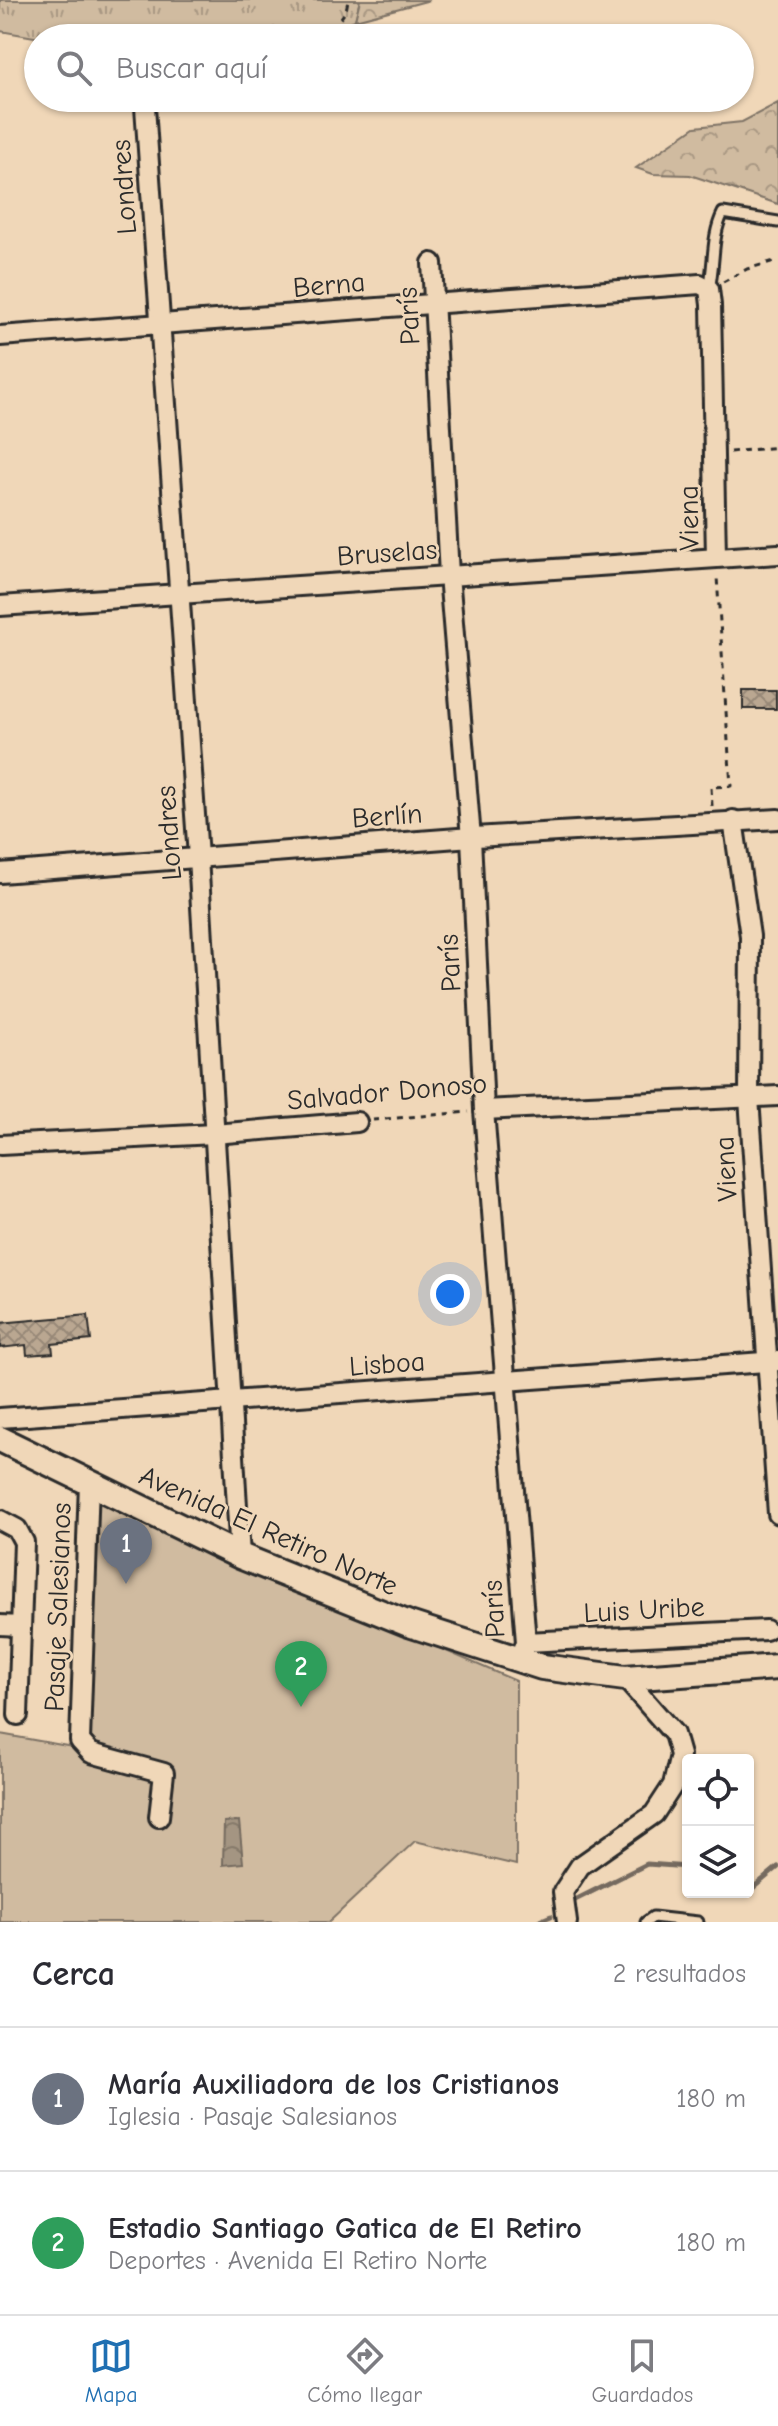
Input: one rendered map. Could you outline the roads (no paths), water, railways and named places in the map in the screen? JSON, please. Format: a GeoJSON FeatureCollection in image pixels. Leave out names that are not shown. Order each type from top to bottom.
{"type":"FeatureCollection","features":[{"type":"Feature","properties":{"kind":"street","name":"Londres"},"geometry":{"type":"LineString","coordinates":[[145,112],[198,857],[240,1556]]}},
{"type":"Feature","properties":{"kind":"street","name":"París"},"geometry":{"type":"LineString","coordinates":[[432,263],[449,575],[471,838],[484,1110],[523,1650]]}},
{"type":"Feature","properties":{"kind":"street","name":"Berna"},"geometry":{"type":"LineString","coordinates":[[0,336],[160,327],[688,284],[709,289]]}},
{"type":"Feature","properties":{"kind":"street","name":"Viena"},"geometry":{"type":"LineString","coordinates":[[709,289],[716,557]]}},
{"type":"Feature","properties":{"kind":"street","name":"Bruselas"},"geometry":{"type":"LineString","coordinates":[[0,606],[778,554]]}},
{"type":"Feature","properties":{"kind":"street","name":"Berlín"},"geometry":{"type":"LineString","coordinates":[[0,873],[778,819]]}},
{"type":"Feature","properties":{"kind":"street","name":"Viena"},"geometry":{"type":"LineString","coordinates":[[733,820],[750,936],[749,1098],[771,1361],[778,1514]]}},
{"type":"Feature","properties":{"kind":"street","name":"Salvador Donoso"},"geometry":{"type":"LineString","coordinates":[[484,1110],[778,1096]]}},
{"type":"Feature","properties":{"kind":"street","name":"Salvador Donoso"},"geometry":{"type":"LineString","coordinates":[[0,1145],[214,1134],[357,1122]]}},
{"type":"Feature","properties":{"kind":"street","name":"Lisboa"},"geometry":{"type":"LineString","coordinates":[[0,1418],[771,1361]]}},
{"type":"Feature","properties":{"kind":"street","name":"Avenida El Retiro Norte"},"geometry":{"type":"LineString","coordinates":[[0,1439],[240,1556],[409,1624],[523,1650],[542,1667],[625,1678],[778,1667]]}},
{"type":"Feature","properties":{"kind":"street","name":"Pasaje Salesianos"},"geometry":{"type":"LineString","coordinates":[[89,1483],[80,1741],[91,1753],[164,1773],[159,1817]]}},
{"type":"Feature","properties":{"kind":"street"},"geometry":{"type":"LineString","coordinates":[[0,1520],[17,1529],[23,1537],[18,1715]]}},
{"type":"Feature","properties":{"kind":"street"},"geometry":{"type":"LineString","coordinates":[[0,1625],[21,1626]]}},
{"type":"Feature","properties":{"kind":"street","name":"Luis Uribe"},"geometry":{"type":"LineString","coordinates":[[523,1650],[766,1630]]}},
{"type":"Feature","properties":{"kind":"street"},"geometry":{"type":"LineString","coordinates":[[567,1922],[563,1892],[580,1866],[654,1814],[673,1785],[680,1755],[674,1734],[625,1678]]}},
{"type":"Feature","properties":{"kind":"lane"},"geometry":{"type":"LineString","coordinates":[[709,289],[715,266],[716,226],[723,213],[778,222]]}},
{"type":"Feature","properties":{"kind":"lane"},"geometry":{"type":"LineString","coordinates":[[646,1922],[653,1917],[698,1922]]}},
{"type":"Feature","properties":{"kind":"water"},"geometry":{"type":"Polygon","coordinates":[[[239,1821],[243,1863],[223,1865],[224,1822],[239,1821]]]}},
{"type":"Feature","properties":{"kind":"waterway"},"geometry":{"type":"LineString","coordinates":[[573,1901],[647,1864],[682,1867]]}},
{"type":"Feature","properties":{"kind":"waterway"},"geometry":{"type":"LineString","coordinates":[[754,1887],[778,1867]]}},
{"type":"Feature","properties":{"kind":"waterway"},"geometry":{"type":"LineString","coordinates":[[537,1922],[551,1916]]}},
{"type":"Feature","properties":{"kind":"place","name":"María Auxiliadora de los Cristianos"},"geometry":{"type":"Point","coordinates":[126,1584]}},
{"type":"Feature","properties":{"kind":"place","name":"Estadio Santiago Gatica de El Retiro"},"geometry":{"type":"Point","coordinates":[301,1707]}}]}
